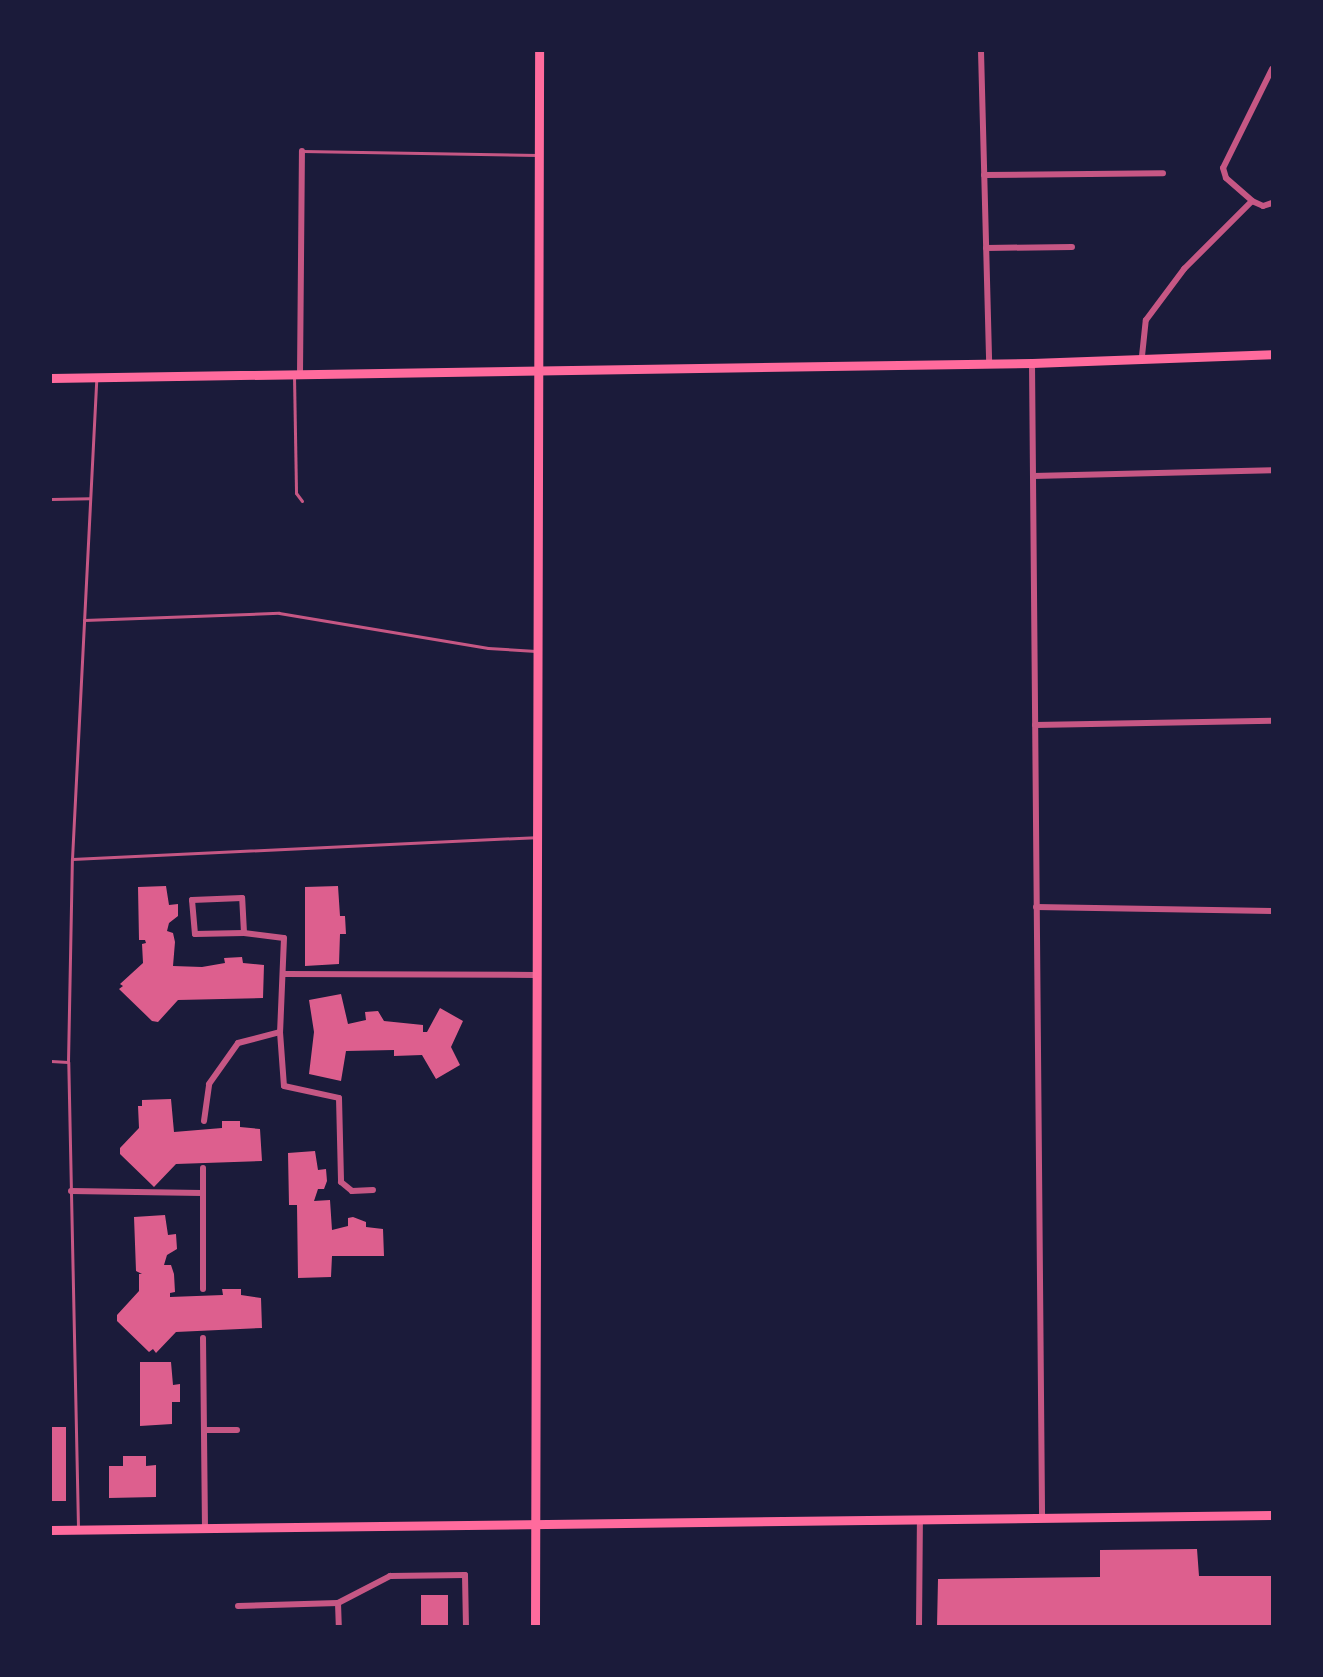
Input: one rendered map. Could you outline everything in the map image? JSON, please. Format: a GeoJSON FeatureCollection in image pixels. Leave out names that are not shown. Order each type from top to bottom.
{"type":"FeatureCollection","features":[{"type":"Feature","properties":{"kind":"main road"},"geometry":{"type":"LineString","coordinates":[[535,1626],[539,51]]}},
{"type":"Feature","properties":{"kind":"main road"},"geometry":{"type":"LineString","coordinates":[[51,378],[989,364],[1142,356],[1272,354]]}},
{"type":"Feature","properties":{"kind":"main road"},"geometry":{"type":"LineString","coordinates":[[51,1530],[1272,1515]]}},
{"type":"Feature","properties":{"kind":"street"},"geometry":{"type":"LineString","coordinates":[[981,51],[989,364]]}},
{"type":"Feature","properties":{"kind":"street"},"geometry":{"type":"LineString","coordinates":[[1272,69],[1223,168],[1226,178],[1252,201],[1263,207],[1272,203]]}},
{"type":"Feature","properties":{"kind":"street"},"geometry":{"type":"LineString","coordinates":[[297,374],[302,152]]}},
{"type":"Feature","properties":{"kind":"street"},"geometry":{"type":"LineString","coordinates":[[984,175],[1163,173]]}},
{"type":"Feature","properties":{"kind":"street"},"geometry":{"type":"LineString","coordinates":[[1142,356],[1146,320],[1184,268],[1252,201]]}},
{"type":"Feature","properties":{"kind":"street"},"geometry":{"type":"LineString","coordinates":[[986,248],[1072,247]]}},
{"type":"Feature","properties":{"kind":"street"},"geometry":{"type":"LineString","coordinates":[[1032,363],[1042,1518]]}},
{"type":"Feature","properties":{"kind":"street"},"geometry":{"type":"LineString","coordinates":[[1033,476],[1272,470]]}},
{"type":"Feature","properties":{"kind":"street"},"geometry":{"type":"LineString","coordinates":[[1035,725],[1272,721]]}},
{"type":"Feature","properties":{"kind":"street"},"geometry":{"type":"LineString","coordinates":[[244,933],[242,898],[192,900],[195,934],[244,933],[284,938],[280,1032],[284,1086],[339,1098],[341,1182],[352,1191],[373,1190]]}},
{"type":"Feature","properties":{"kind":"street"},"geometry":{"type":"LineString","coordinates":[[1036,907],[1272,911]]}},
{"type":"Feature","properties":{"kind":"street"},"geometry":{"type":"LineString","coordinates":[[284,974],[536,975]]}},
{"type":"Feature","properties":{"kind":"street"},"geometry":{"type":"LineString","coordinates":[[204,1121],[209,1084],[238,1043],[280,1032]]}},
{"type":"Feature","properties":{"kind":"street"},"geometry":{"type":"LineString","coordinates":[[203,1168],[203,1289]]}},
{"type":"Feature","properties":{"kind":"street"},"geometry":{"type":"LineString","coordinates":[[70,1191],[202,1193]]}},
{"type":"Feature","properties":{"kind":"street"},"geometry":{"type":"LineString","coordinates":[[203,1338],[205,1529]]}},
{"type":"Feature","properties":{"kind":"street"},"geometry":{"type":"LineString","coordinates":[[204,1430],[237,1430]]}},
{"type":"Feature","properties":{"kind":"street"},"geometry":{"type":"LineString","coordinates":[[919,1626],[920,1520]]}},
{"type":"Feature","properties":{"kind":"street"},"geometry":{"type":"LineString","coordinates":[[238,1606],[338,1603],[390,1576],[465,1575],[466,1626]]}},
{"type":"Feature","properties":{"kind":"street"},"geometry":{"type":"LineString","coordinates":[[338,1603],[339,1626]]}},
{"type":"Feature","properties":{"kind":"lane"},"geometry":{"type":"LineString","coordinates":[[302,152],[539,154]]}},
{"type":"Feature","properties":{"kind":"lane"},"geometry":{"type":"LineString","coordinates":[[297,374],[296,493],[302,501]]}},
{"type":"Feature","properties":{"kind":"lane"},"geometry":{"type":"LineString","coordinates":[[78,1530],[68,1062],[72,859],[96,378]]}},
{"type":"Feature","properties":{"kind":"lane"},"geometry":{"type":"LineString","coordinates":[[51,499],[90,498]]}},
{"type":"Feature","properties":{"kind":"lane"},"geometry":{"type":"LineString","coordinates":[[84,620],[279,613],[488,648],[538,651]]}},
{"type":"Feature","properties":{"kind":"lane"},"geometry":{"type":"LineString","coordinates":[[72,859],[537,837]]}},
{"type":"Feature","properties":{"kind":"lane"},"geometry":{"type":"LineString","coordinates":[[51,1061],[68,1062]]}},
{"type":"Feature","properties":{"kind":"building"},"geometry":{"type":"Polygon","coordinates":[[[166,886],[169,905],[178,904],[178,916],[169,923],[167,931],[173,933],[175,942],[173,966],[202,967],[225,963],[224,958],[242,957],[243,963],[264,965],[263,998],[178,1000],[158,1022],[152,1021],[119,989],[123,986],[120,984],[143,963],[142,944],[146,943],[145,940],[139,940],[138,887],[166,886]]]}},
{"type":"Feature","properties":{"kind":"building"},"geometry":{"type":"Polygon","coordinates":[[[338,886],[340,916],[345,916],[346,934],[340,934],[339,964],[305,966],[305,887],[338,886]]]}},
{"type":"Feature","properties":{"kind":"building"},"geometry":{"type":"Polygon","coordinates":[[[341,994],[348,1024],[366,1020],[365,1012],[378,1011],[384,1021],[423,1025],[423,1032],[427,1032],[440,1008],[463,1021],[451,1047],[460,1065],[436,1079],[422,1055],[394,1056],[394,1050],[346,1051],[341,1081],[309,1074],[314,1032],[309,1000],[341,994]]]}},
{"type":"Feature","properties":{"kind":"building"},"geometry":{"type":"Polygon","coordinates":[[[171,1099],[174,1132],[222,1128],[222,1121],[240,1121],[240,1127],[260,1129],[262,1161],[176,1164],[154,1187],[120,1154],[120,1148],[139,1128],[138,1106],[142,1106],[142,1100],[171,1099]]]}},
{"type":"Feature","properties":{"kind":"building"},"geometry":{"type":"Polygon","coordinates":[[[315,1151],[318,1170],[326,1169],[327,1181],[324,1189],[318,1189],[314,1201],[330,1200],[332,1230],[348,1226],[348,1218],[353,1217],[366,1222],[366,1227],[383,1229],[384,1256],[332,1256],[331,1277],[298,1278],[297,1205],[289,1205],[288,1153],[315,1151]]]}},
{"type":"Feature","properties":{"kind":"building"},"geometry":{"type":"Polygon","coordinates":[[[165,1215],[168,1235],[176,1234],[177,1249],[167,1255],[164,1265],[171,1265],[174,1274],[175,1292],[170,1293],[170,1297],[223,1295],[222,1289],[241,1289],[241,1295],[261,1298],[262,1328],[176,1332],[156,1353],[153,1349],[149,1352],[117,1321],[117,1315],[139,1291],[139,1274],[142,1274],[136,1271],[134,1217],[165,1215]]]}},
{"type":"Feature","properties":{"kind":"building"},"geometry":{"type":"Polygon","coordinates":[[[140,1362],[171,1362],[173,1385],[180,1384],[180,1402],[172,1402],[172,1424],[140,1426],[140,1362]]]}},
{"type":"Feature","properties":{"kind":"building"},"geometry":{"type":"Polygon","coordinates":[[[51,1427],[66,1427],[66,1501],[51,1501],[51,1427]]]}},
{"type":"Feature","properties":{"kind":"building"},"geometry":{"type":"Polygon","coordinates":[[[123,1456],[146,1456],[146,1466],[156,1465],[156,1497],[109,1498],[109,1466],[123,1466],[123,1456]]]}},
{"type":"Feature","properties":{"kind":"building"},"geometry":{"type":"Polygon","coordinates":[[[1197,1549],[1199,1576],[1272,1576],[1272,1626],[937,1626],[938,1579],[1100,1577],[1100,1550],[1197,1549]]]}},
{"type":"Feature","properties":{"kind":"building"},"geometry":{"type":"Polygon","coordinates":[[[421,1595],[448,1595],[448,1626],[421,1626],[421,1595]]]}}]}
